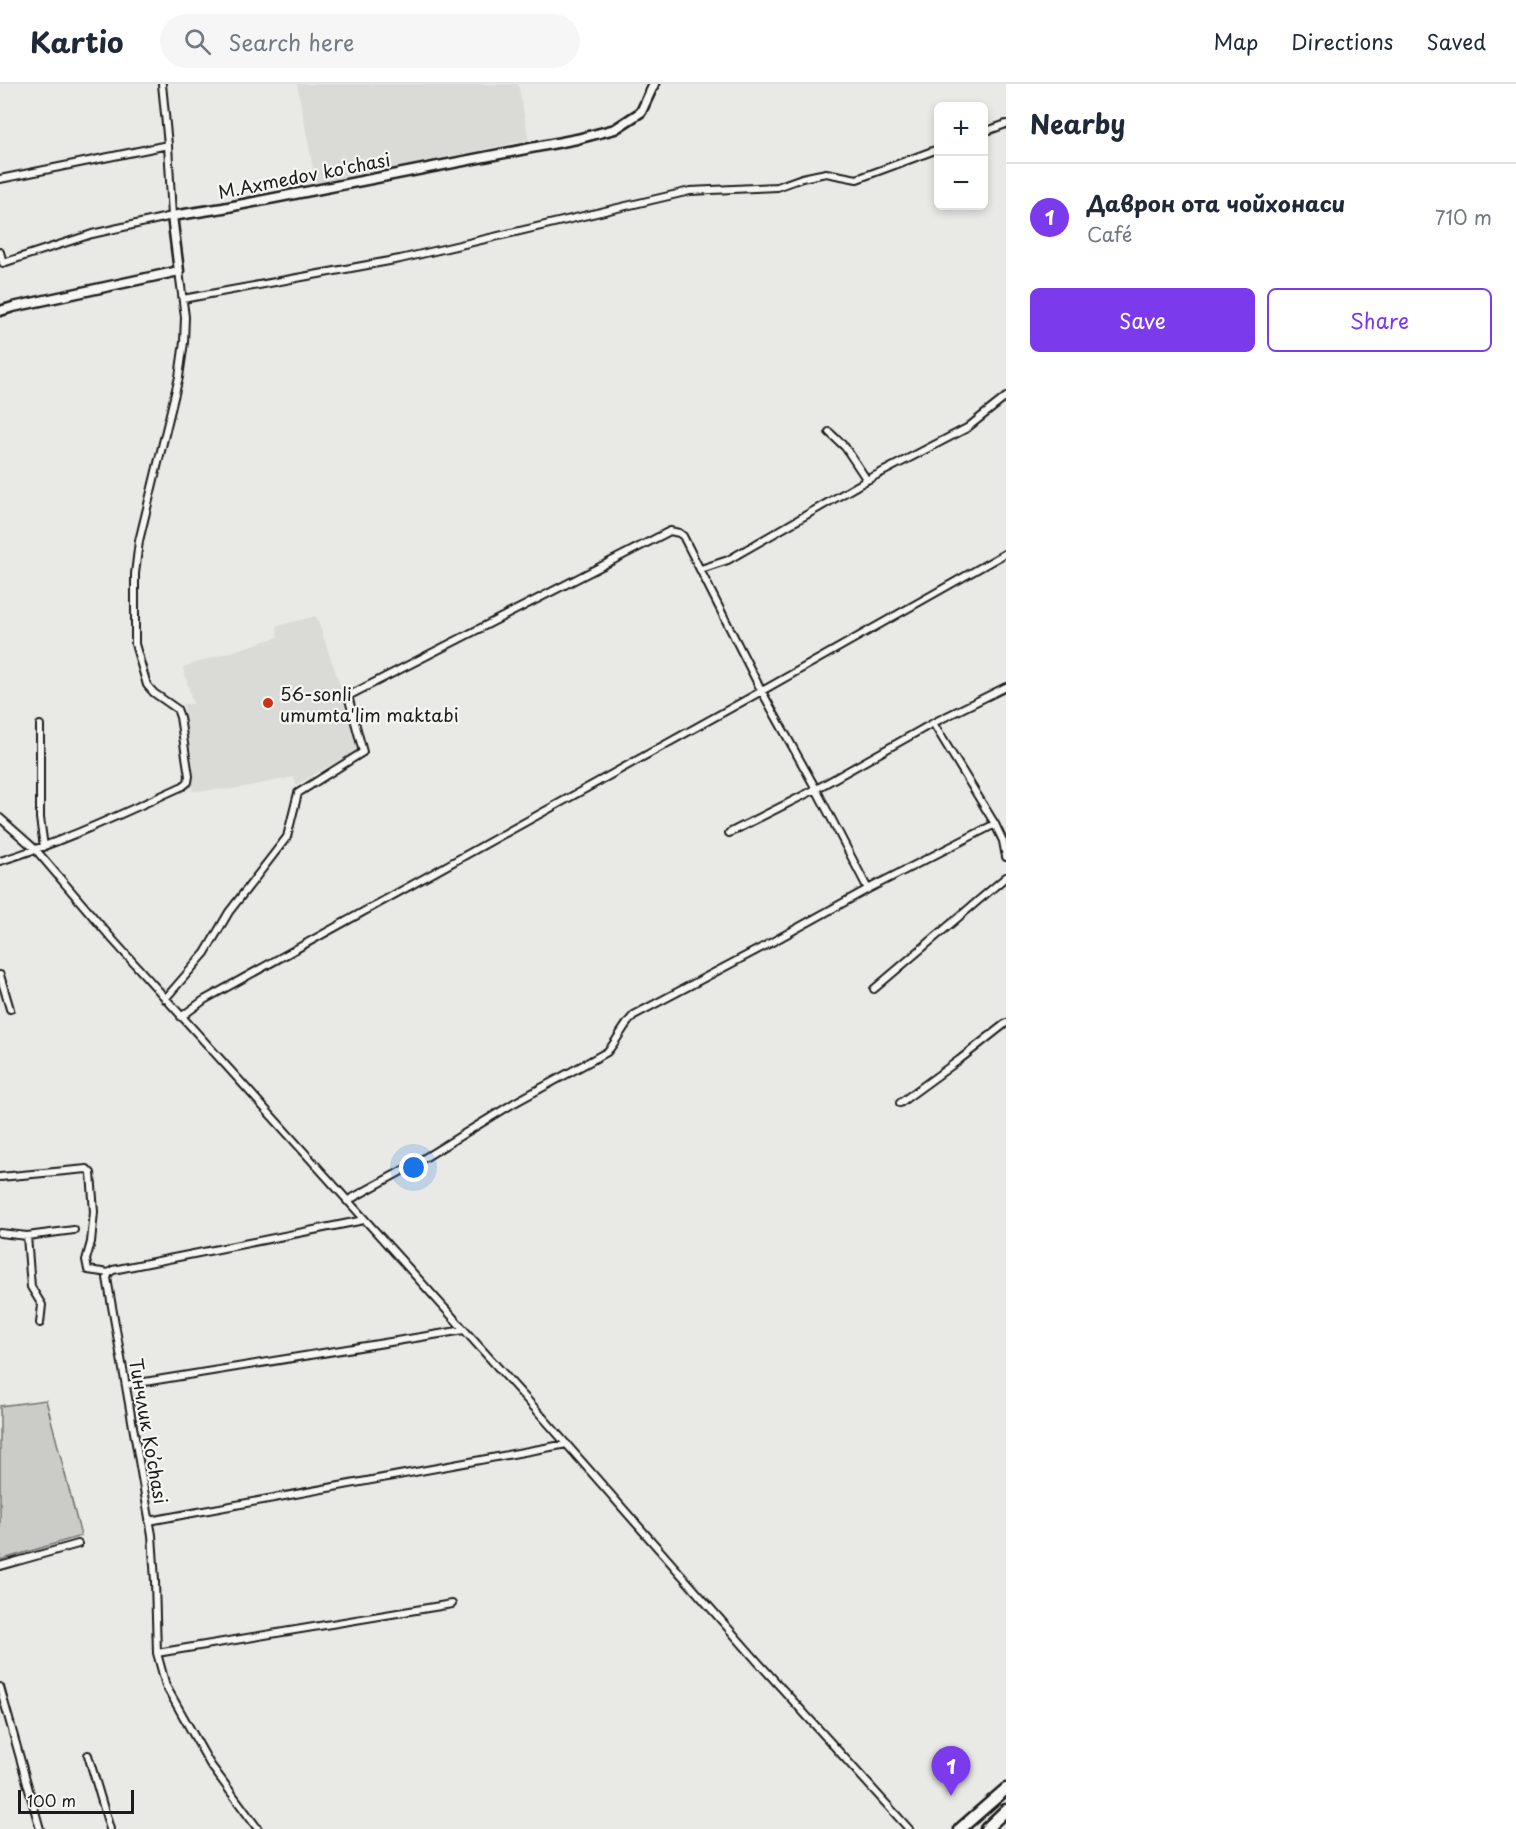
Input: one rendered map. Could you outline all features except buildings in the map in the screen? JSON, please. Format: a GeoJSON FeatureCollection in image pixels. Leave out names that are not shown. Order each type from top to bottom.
{"type":"FeatureCollection","features":[{"type":"Feature","properties":{"kind":"highway"},"geometry":{"type":"LineString","coordinates":[[960,1829],[1006,1789]]}},
{"type":"Feature","properties":{"kind":"highway"},"geometry":{"type":"LineString","coordinates":[[986,1829],[1006,1810]]}},
{"type":"Feature","properties":{"kind":"main road","name":"M.Axmedov ko'chasi"},"geometry":{"type":"LineString","coordinates":[[172,219],[577,139],[615,129],[641,112],[654,84]]}},
{"type":"Feature","properties":{"kind":"main road"},"geometry":{"type":"LineString","coordinates":[[0,311],[179,271],[172,219]]}},
{"type":"Feature","properties":{"kind":"street"},"geometry":{"type":"LineString","coordinates":[[0,252],[3,263],[92,234],[172,219],[162,84]]}},
{"type":"Feature","properties":{"kind":"street"},"geometry":{"type":"LineString","coordinates":[[988,131],[1006,124]]}},
{"type":"Feature","properties":{"kind":"street"},"geometry":{"type":"LineString","coordinates":[[0,179],[168,145]]}},
{"type":"Feature","properties":{"kind":"street"},"geometry":{"type":"LineString","coordinates":[[183,299],[400,259],[690,191],[777,187],[826,173],[857,179],[934,151]]}},
{"type":"Feature","properties":{"kind":"street"},"geometry":{"type":"LineString","coordinates":[[0,861],[44,847],[188,782],[189,776],[177,709],[154,693],[147,685],[135,644],[135,574],[140,541],[179,376],[184,342],[185,317],[179,271]]}},
{"type":"Feature","properties":{"kind":"street"},"geometry":{"type":"LineString","coordinates":[[701,569],[728,560],[867,480],[967,428],[1006,397]]}},
{"type":"Feature","properties":{"kind":"street"},"geometry":{"type":"LineString","coordinates":[[829,432],[845,447],[867,480]]}},
{"type":"Feature","properties":{"kind":"street"},"geometry":{"type":"LineString","coordinates":[[165,999],[205,953],[230,912],[287,837],[298,793],[363,752],[348,696],[670,531],[683,536],[761,690],[868,889]]}},
{"type":"Feature","properties":{"kind":"street"},"geometry":{"type":"LineString","coordinates":[[181,1017],[204,1000],[1006,553]]}},
{"type":"Feature","properties":{"kind":"street"},"geometry":{"type":"LineString","coordinates":[[729,833],[816,789],[933,723],[1006,687]]}},
{"type":"Feature","properties":{"kind":"street"},"geometry":{"type":"LineString","coordinates":[[933,723],[995,824],[1003,841],[1006,857]]}},
{"type":"Feature","properties":{"kind":"street"},"geometry":{"type":"LineString","coordinates":[[40,725],[40,818],[44,847]]}},
{"type":"Feature","properties":{"kind":"street"},"geometry":{"type":"LineString","coordinates":[[0,818],[36,850],[97,923],[567,1444],[757,1661],[909,1829]]}},
{"type":"Feature","properties":{"kind":"street"},"geometry":{"type":"LineString","coordinates":[[347,1201],[607,1052],[634,1015],[868,889],[995,824]]}},
{"type":"Feature","properties":{"kind":"street"},"geometry":{"type":"LineString","coordinates":[[874,989],[1006,877]]}},
{"type":"Feature","properties":{"kind":"street"},"geometry":{"type":"LineString","coordinates":[[0,975],[10,1009]]}},
{"type":"Feature","properties":{"kind":"street"},"geometry":{"type":"LineString","coordinates":[[900,1103],[1006,1023]]}},
{"type":"Feature","properties":{"kind":"street"},"geometry":{"type":"LineString","coordinates":[[0,1177],[87,1169],[92,1173],[94,1212],[91,1242],[86,1260],[88,1270],[109,1273],[113,1270],[364,1220]]}},
{"type":"Feature","properties":{"kind":"street"},"geometry":{"type":"LineString","coordinates":[[0,1233],[27,1236],[74,1230]]}},
{"type":"Feature","properties":{"kind":"street"},"geometry":{"type":"LineString","coordinates":[[27,1236],[31,1287],[42,1305],[40,1323]]}},
{"type":"Feature","properties":{"kind":"street","name":"Тинчлик Ko’chasi"},"geometry":{"type":"LineString","coordinates":[[109,1273],[107,1278],[149,1521],[155,1581],[157,1653],[166,1686],[210,1764],[258,1829]]}},
{"type":"Feature","properties":{"kind":"street"},"geometry":{"type":"LineString","coordinates":[[126,1385],[464,1330]]}},
{"type":"Feature","properties":{"kind":"street"},"geometry":{"type":"LineString","coordinates":[[149,1521],[567,1444]]}},
{"type":"Feature","properties":{"kind":"street"},"geometry":{"type":"LineString","coordinates":[[0,1566],[78,1544]]}},
{"type":"Feature","properties":{"kind":"street"},"geometry":{"type":"LineString","coordinates":[[157,1653],[452,1604]]}},
{"type":"Feature","properties":{"kind":"street"},"geometry":{"type":"LineString","coordinates":[[0,1687],[40,1829]]}},
{"type":"Feature","properties":{"kind":"street"},"geometry":{"type":"LineString","coordinates":[[88,1755],[110,1829]]}},
{"type":"Feature","properties":{"kind":"shaded area"},"geometry":{"type":"Polygon","coordinates":[[[297,84],[518,84],[529,140],[316,184],[297,84]]]}},
{"type":"Feature","properties":{"kind":"shaded area","name":"56-sonli umumta'lim maktabi"},"geometry":{"type":"Polygon","coordinates":[[[316,616],[346,702],[343,703],[360,748],[296,785],[294,777],[234,789],[192,791],[194,768],[183,704],[193,704],[183,667],[278,637],[277,626],[316,616]]]}},
{"type":"Feature","properties":{"kind":"shaded area"},"geometry":{"type":"Polygon","coordinates":[[[46,1400],[81,1536],[0,1560],[0,1406],[46,1400]]]}},
{"type":"Feature","properties":{"kind":"place","name":"56-sonli umumta'lim maktabi"},"geometry":{"type":"Point","coordinates":[268,703]}},
{"type":"Feature","properties":{"kind":"place","name":"Даврон ота чойхонаси"},"geometry":{"type":"Point","coordinates":[951,1796]}}]}
